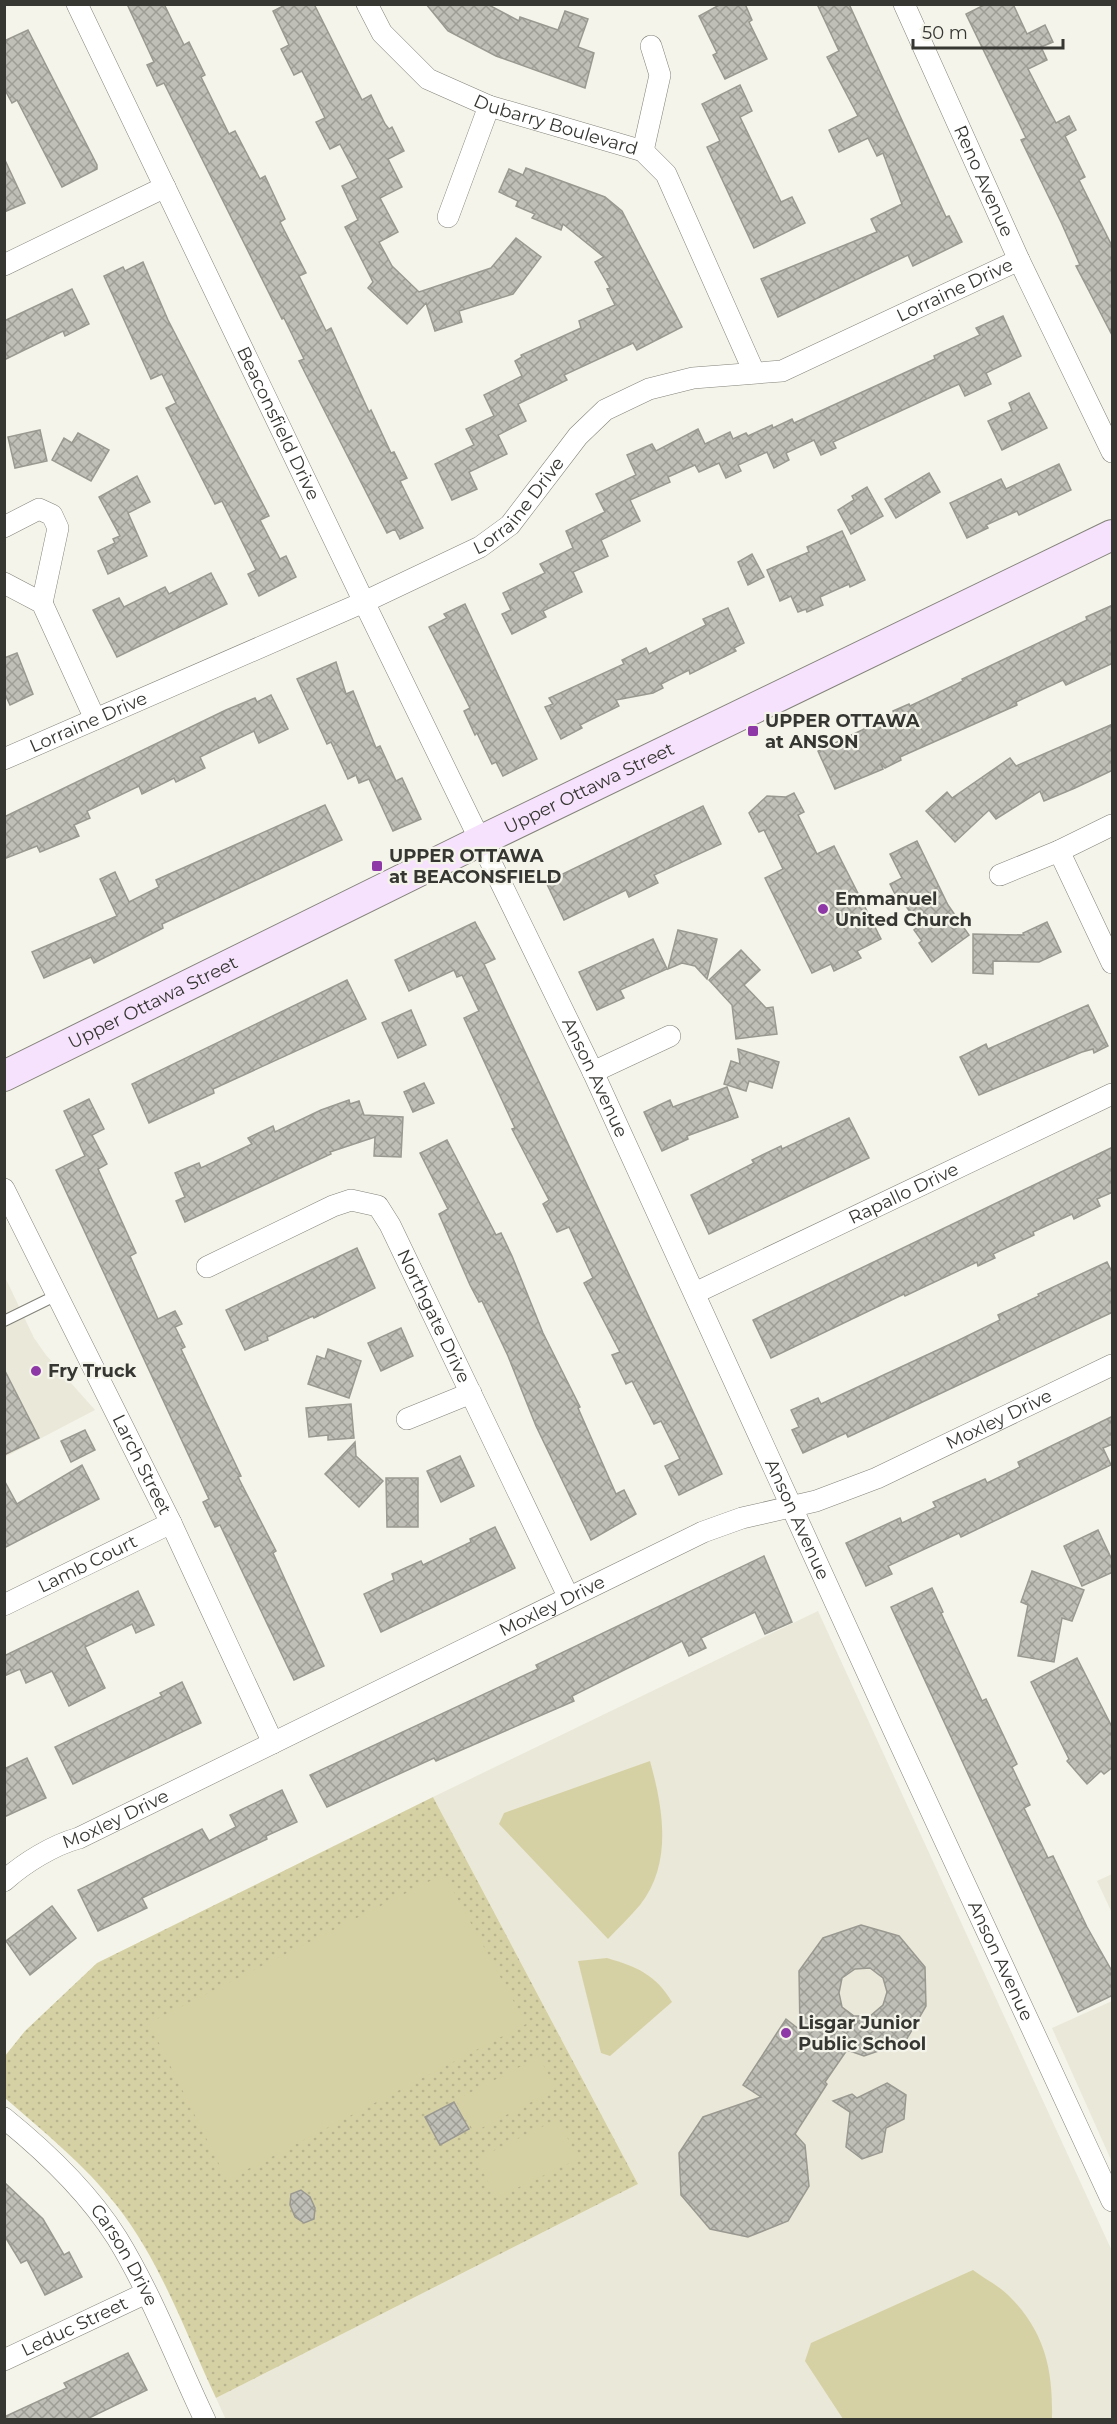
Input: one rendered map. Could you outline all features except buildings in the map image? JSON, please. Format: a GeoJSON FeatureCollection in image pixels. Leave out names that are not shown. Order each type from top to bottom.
{"type":"FeatureCollection","features":[{"type":"Feature","properties":{"kind":"main road","name":"Upper Ottawa Street"},"geometry":{"type":"LineString","coordinates":[[4,1076],[482,840],[1113,535]]}},
{"type":"Feature","properties":{"kind":"street","name":"Beaconsfield Drive"},"geometry":{"type":"LineString","coordinates":[[77,4],[364,602],[482,840]]}},
{"type":"Feature","properties":{"kind":"street","name":"Dubarry Boulevard"},"geometry":{"type":"LineString","coordinates":[[368,4],[382,33],[415,68],[429,79],[489,106],[643,151],[666,174],[754,372]]}},
{"type":"Feature","properties":{"kind":"street","name":"Reno Avenue"},"geometry":{"type":"LineString","coordinates":[[904,4],[1019,260],[1113,452]]}},
{"type":"Feature","properties":{"kind":"street"},"geometry":{"type":"LineString","coordinates":[[643,151],[660,75],[651,46]]}},
{"type":"Feature","properties":{"kind":"street"},"geometry":{"type":"LineString","coordinates":[[448,217],[489,106]]}},
{"type":"Feature","properties":{"kind":"street"},"geometry":{"type":"LineString","coordinates":[[4,266],[165,187]]}},
{"type":"Feature","properties":{"kind":"street","name":"Lorraine Drive"},"geometry":{"type":"LineString","coordinates":[[4,759],[364,602],[480,547],[510,525],[578,436],[605,410],[649,389],[693,378],[782,371],[1019,260]]}},
{"type":"Feature","properties":{"kind":"street"},"geometry":{"type":"LineString","coordinates":[[4,527],[39,509],[52,515],[58,528],[42,603],[95,719]]}},
{"type":"Feature","properties":{"kind":"street"},"geometry":{"type":"LineString","coordinates":[[4,583],[42,603]]}},
{"type":"Feature","properties":{"kind":"street"},"geometry":{"type":"LineString","coordinates":[[1000,875],[1059,851],[1113,825]]}},
{"type":"Feature","properties":{"kind":"street","name":"Anson Avenue"},"geometry":{"type":"LineString","coordinates":[[482,840],[593,1072],[1113,2200]]}},
{"type":"Feature","properties":{"kind":"street"},"geometry":{"type":"LineString","coordinates":[[1059,851],[1113,963]]}},
{"type":"Feature","properties":{"kind":"street"},"geometry":{"type":"LineString","coordinates":[[593,1072],[670,1036]]}},
{"type":"Feature","properties":{"kind":"street","name":"Rapallo Drive"},"geometry":{"type":"LineString","coordinates":[[695,1293],[1113,1094]]}},
{"type":"Feature","properties":{"kind":"street","name":"Larch Street"},"geometry":{"type":"LineString","coordinates":[[4,1189],[171,1523],[273,1743]]}},
{"type":"Feature","properties":{"kind":"street","name":"Northgate Drive"},"geometry":{"type":"LineString","coordinates":[[207,1268],[333,1206],[351,1200],[378,1206],[390,1225],[568,1596]]}},
{"type":"Feature","properties":{"kind":"street","name":"Moxley Drive"},"geometry":{"type":"LineString","coordinates":[[4,1881],[15,1871],[66,1842],[79,1838],[568,1596],[714,1527],[816,1501],[890,1473],[1113,1365]]}},
{"type":"Feature","properties":{"kind":"street"},"geometry":{"type":"LineString","coordinates":[[407,1419],[471,1393]]}},
{"type":"Feature","properties":{"kind":"street","name":"Lamb Court"},"geometry":{"type":"LineString","coordinates":[[4,1605],[171,1523]]}},
{"type":"Feature","properties":{"kind":"street","name":"Carson Drive"},"geometry":{"type":"LineString","coordinates":[[4,2118],[85,2194],[117,2238],[146,2293],[205,2420]]}},
{"type":"Feature","properties":{"kind":"street","name":"Leduc Street"},"geometry":{"type":"LineString","coordinates":[[4,2360],[146,2293]]}},
{"type":"Feature","properties":{"kind":"lane"},"geometry":{"type":"LineString","coordinates":[[4,1320],[57,1295]]}},
{"type":"Feature","properties":{"kind":"shaded area"},"geometry":{"type":"Polygon","coordinates":[[[4,1275],[34,1338],[46,1355],[95,1410],[5,1457],[4,1275]]]}},
{"type":"Feature","properties":{"kind":"shaded area","name":"Lisgar Junior Public School"},"geometry":{"type":"Polygon","coordinates":[[[818,1611],[1112,2251],[1112,2419],[226,2420],[216,2398],[638,2184],[433,1797],[818,1611]]]}},
{"type":"Feature","properties":{"kind":"shaded area"},"geometry":{"type":"Polygon","coordinates":[[[650,1761],[661,1816],[661,1853],[657,1871],[640,1905],[608,1939],[499,1824],[504,1813],[650,1761]]]}},
{"type":"Feature","properties":{"kind":"shaded area"},"geometry":{"type":"Polygon","coordinates":[[[433,1797],[638,2184],[216,2398],[160,2274],[133,2228],[105,2191],[64,2149],[5,2098],[5,2056],[25,2031],[97,1963],[433,1797]]]}},
{"type":"Feature","properties":{"kind":"shaded area"},"geometry":{"type":"Polygon","coordinates":[[[444,1874],[526,2024],[227,2180],[149,2023],[444,1874]]]}},
{"type":"Feature","properties":{"kind":"shaded area"},"geometry":{"type":"Polygon","coordinates":[[[1112,1874],[1112,1913],[1097,1881],[1112,1874]]]}},
{"type":"Feature","properties":{"kind":"shaded area"},"geometry":{"type":"Polygon","coordinates":[[[607,1958],[652,1978],[672,2002],[610,2056],[601,2053],[578,1961],[607,1958]]]}},
{"type":"Feature","properties":{"kind":"shaded area"},"geometry":{"type":"Polygon","coordinates":[[[1112,2001],[1112,2162],[1052,2028],[1112,2001]]]}},
{"type":"Feature","properties":{"kind":"shaded area"},"geometry":{"type":"Polygon","coordinates":[[[539,2057],[556,2089],[474,2132],[456,2100],[539,2057]]]}},
{"type":"Feature","properties":{"kind":"shaded area"},"geometry":{"type":"Polygon","coordinates":[[[558,2119],[578,2159],[496,2198],[477,2159],[558,2119]]]}},
{"type":"Feature","properties":{"kind":"shaded area"},"geometry":{"type":"Polygon","coordinates":[[[973,2270],[1007,2294],[1023,2312],[1040,2340],[1049,2370],[1052,2419],[843,2419],[805,2361],[811,2343],[973,2270]]]}},
{"type":"Feature","properties":{"kind":"place","name":"UPPER OTTAWA at ANSON"},"geometry":{"type":"Point","coordinates":[753,731]}},
{"type":"Feature","properties":{"kind":"place","name":"UPPER OTTAWA at BEACONSFIELD"},"geometry":{"type":"Point","coordinates":[377,866]}},
{"type":"Feature","properties":{"kind":"place","name":"Emmanuel United Church"},"geometry":{"type":"Point","coordinates":[823,909]}},
{"type":"Feature","properties":{"kind":"place","name":"Fry Truck"},"geometry":{"type":"Point","coordinates":[36,1371]}},
{"type":"Feature","properties":{"kind":"place","name":"Lisgar Junior Public School"},"geometry":{"type":"Point","coordinates":[786,2033]}}]}
